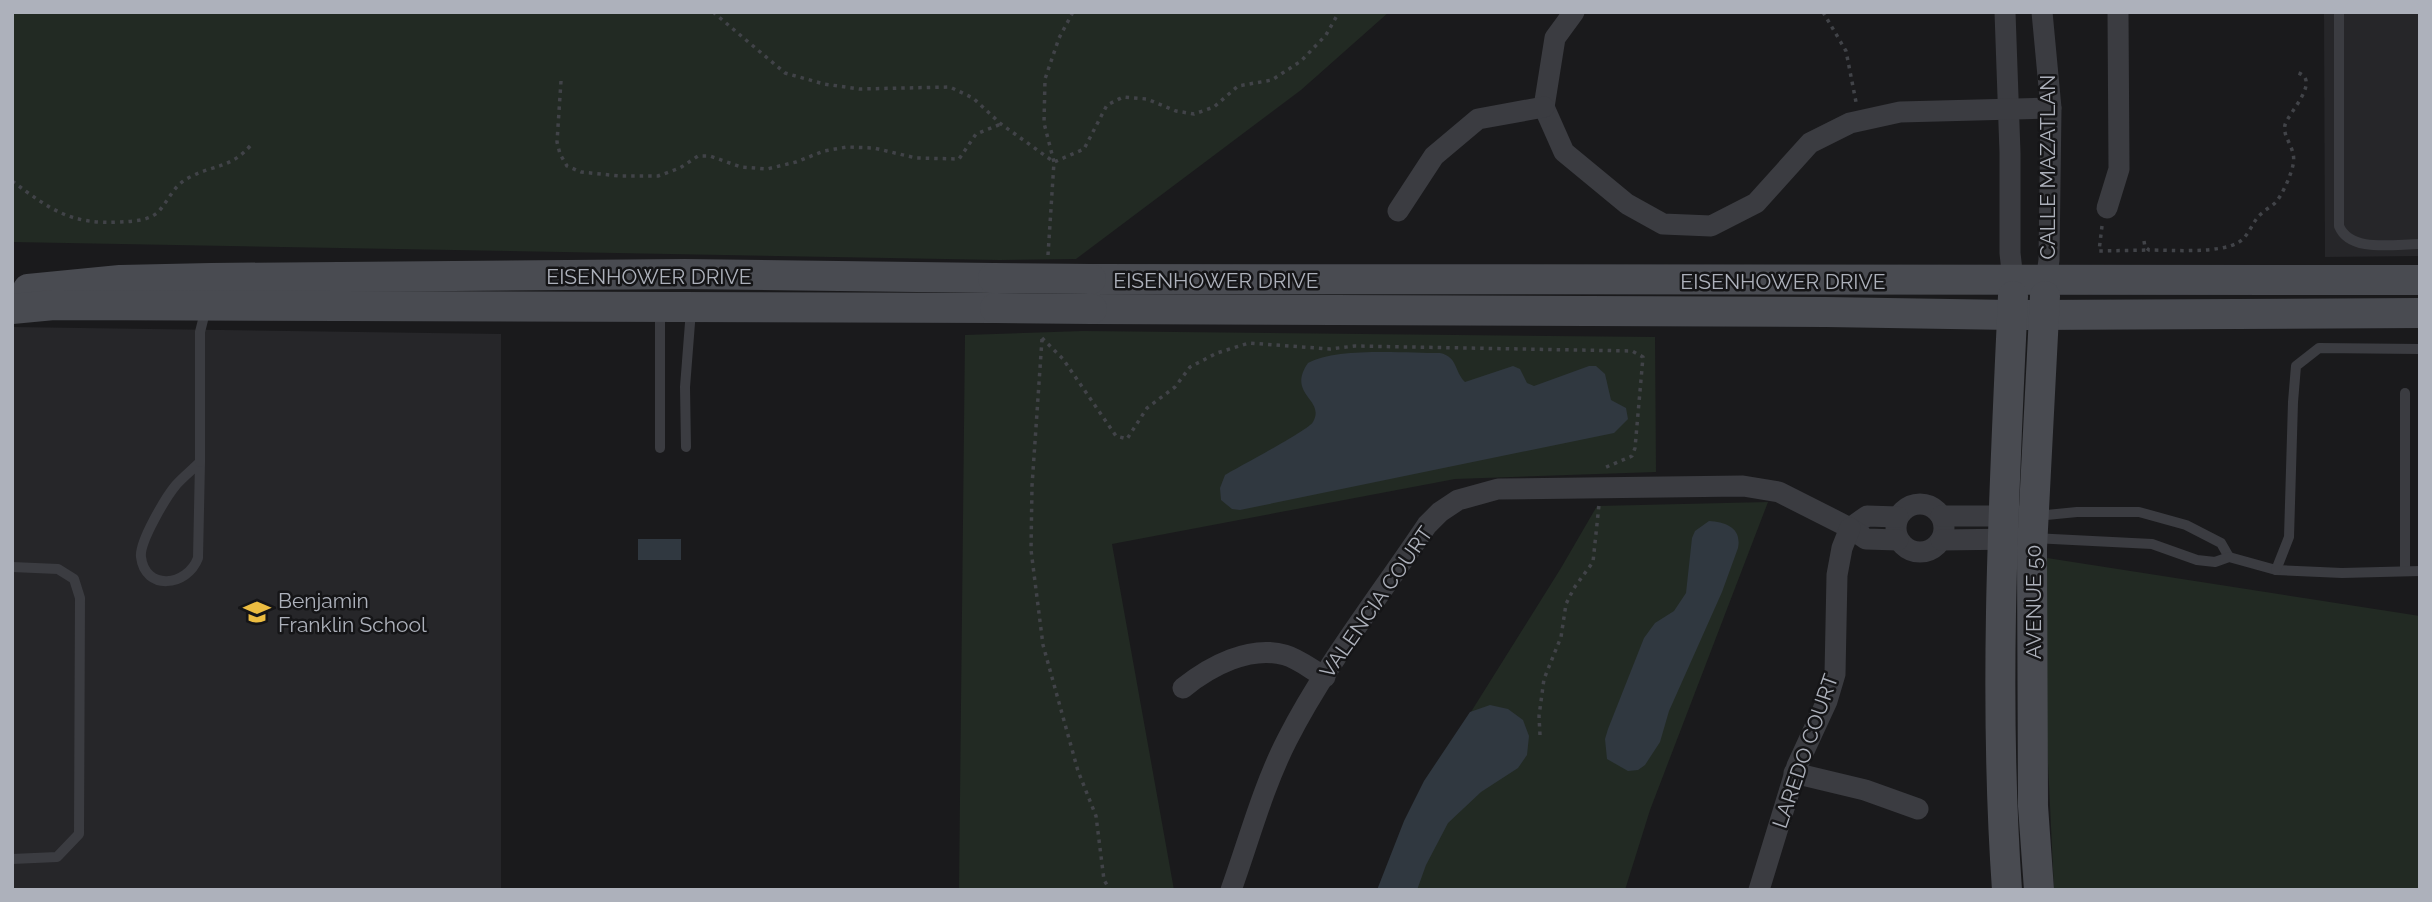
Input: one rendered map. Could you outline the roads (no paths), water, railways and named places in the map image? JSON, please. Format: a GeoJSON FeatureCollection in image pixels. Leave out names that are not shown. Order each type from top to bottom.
{"type":"FeatureCollection","features":[{"type":"Feature","properties":{"kind":"main road","name":"EISENHOWER DRIVE"},"geometry":{"type":"LineString","coordinates":[[12,290],[120,279],[685,274],[1091,279],[2420,280]]}},
{"type":"Feature","properties":{"kind":"main road"},"geometry":{"type":"LineString","coordinates":[[660,307],[671,292],[753,290],[781,276]]}},
{"type":"Feature","properties":{"kind":"main road"},"geometry":{"type":"LineString","coordinates":[[207,307],[213,294],[247,279]]}},
{"type":"Feature","properties":{"kind":"main road","name":"AVENUE 50"},"geometry":{"type":"LineString","coordinates":[[2007,890],[2000,727],[2002,527],[2013,280]]}},
{"type":"Feature","properties":{"kind":"main road","name":"AVENUE 50"},"geometry":{"type":"LineString","coordinates":[[2039,890],[2033,806],[2033,527],[2046,281]]}},
{"type":"Feature","properties":{"kind":"main road","name":"EISENHOWER DRIVE"},"geometry":{"type":"LineString","coordinates":[[12,309],[54,305],[691,306],[2012,315],[2420,313]]}},
{"type":"Feature","properties":{"kind":"street"},"geometry":{"type":"LineString","coordinates":[[1574,12],[1555,38],[1544,107],[1564,152],[1627,204],[1663,224],[1711,226],[1756,203],[1810,143],[1850,123],[1900,113],[2051,108]]}},
{"type":"Feature","properties":{"kind":"street","name":"CALLE MAZATLAN"},"geometry":{"type":"LineString","coordinates":[[2005,12],[2010,109]]}},
{"type":"Feature","properties":{"kind":"street","name":"CALLE MAZATLAN"},"geometry":{"type":"LineString","coordinates":[[2042,12],[2051,108],[2049,260],[2046,281]]}},
{"type":"Feature","properties":{"kind":"street"},"geometry":{"type":"LineString","coordinates":[[2107,208],[2119,169],[2118,12]]}},
{"type":"Feature","properties":{"kind":"street"},"geometry":{"type":"LineString","coordinates":[[1398,211],[1434,156],[1478,119],[1544,107]]}},
{"type":"Feature","properties":{"kind":"street"},"geometry":{"type":"LineString","coordinates":[[2010,109],[2010,253],[2013,280]]}},
{"type":"Feature","properties":{"kind":"street","name":"VALENCIA COURT"},"geometry":{"type":"LineString","coordinates":[[1231,890],[1266,790],[1306,704],[1427,526],[1440,512],[1458,500],[1498,489],[1763,488],[1803,503],[1850,527],[1866,539],[1898,540],[1906,548],[1921,552],[1929,551],[1941,540],[2002,527]]}},
{"type":"Feature","properties":{"kind":"street","name":"VALENCIA COURT"},"geometry":{"type":"LineString","coordinates":[[1850,527],[1867,516],[1898,517],[1906,507],[1921,503],[1929,505],[1941,516],[2002,527],[2033,527]]}},
{"type":"Feature","properties":{"kind":"street"},"geometry":{"type":"LineString","coordinates":[[1941,516],[1944,532],[1941,540]]}},
{"type":"Feature","properties":{"kind":"street"},"geometry":{"type":"LineString","coordinates":[[1898,517],[1895,527],[1898,540]]}},
{"type":"Feature","properties":{"kind":"street","name":"LAREDO COURT"},"geometry":{"type":"LineString","coordinates":[[1759,890],[1794,773],[1827,701],[1835,674],[1837,575],[1842,548],[1850,527]]}},
{"type":"Feature","properties":{"kind":"street"},"geometry":{"type":"LineString","coordinates":[[1183,688],[1200,674],[1220,664],[1269,652],[1288,656],[1325,677]]}},
{"type":"Feature","properties":{"kind":"street"},"geometry":{"type":"LineString","coordinates":[[1794,773],[1865,790],[1918,809]]}},
{"type":"Feature","properties":{"kind":"lane"},"geometry":{"type":"LineString","coordinates":[[2339,12],[2339,226],[2344,236],[2355,243],[2420,244]]}},
{"type":"Feature","properties":{"kind":"lane"},"geometry":{"type":"LineString","coordinates":[[686,447],[685,387],[691,306]]}},
{"type":"Feature","properties":{"kind":"lane"},"geometry":{"type":"LineString","coordinates":[[200,462],[174,487],[143,541],[143,565],[154,578],[162,581],[180,580],[188,575],[198,558],[200,462],[200,332],[207,307]]}},
{"type":"Feature","properties":{"kind":"lane"},"geometry":{"type":"LineString","coordinates":[[660,307],[660,448]]}},
{"type":"Feature","properties":{"kind":"lane"},"geometry":{"type":"LineString","coordinates":[[2276,570],[2289,537],[2296,366],[2319,348],[2420,349]]}},
{"type":"Feature","properties":{"kind":"lane"},"geometry":{"type":"LineString","coordinates":[[660,386],[685,387]]}},
{"type":"Feature","properties":{"kind":"lane"},"geometry":{"type":"LineString","coordinates":[[2405,393],[2405,571]]}},
{"type":"Feature","properties":{"kind":"lane"},"geometry":{"type":"LineString","coordinates":[[2033,527],[2077,512],[2139,512],[2186,525],[2221,543],[2229,557]]}},
{"type":"Feature","properties":{"kind":"lane"},"geometry":{"type":"LineString","coordinates":[[2033,527],[2152,544],[2197,561],[2215,562],[2229,557],[2276,570],[2342,573],[2420,570]]}},
{"type":"Feature","properties":{"kind":"lane"},"geometry":{"type":"LineString","coordinates":[[12,567],[58,569],[74,579],[80,598],[79,834],[57,858],[12,859]]}},
{"type":"Feature","properties":{"kind":"place","name":"Benjamin Franklin School"},"geometry":{"type":"Point","coordinates":[257,612]}}]}
